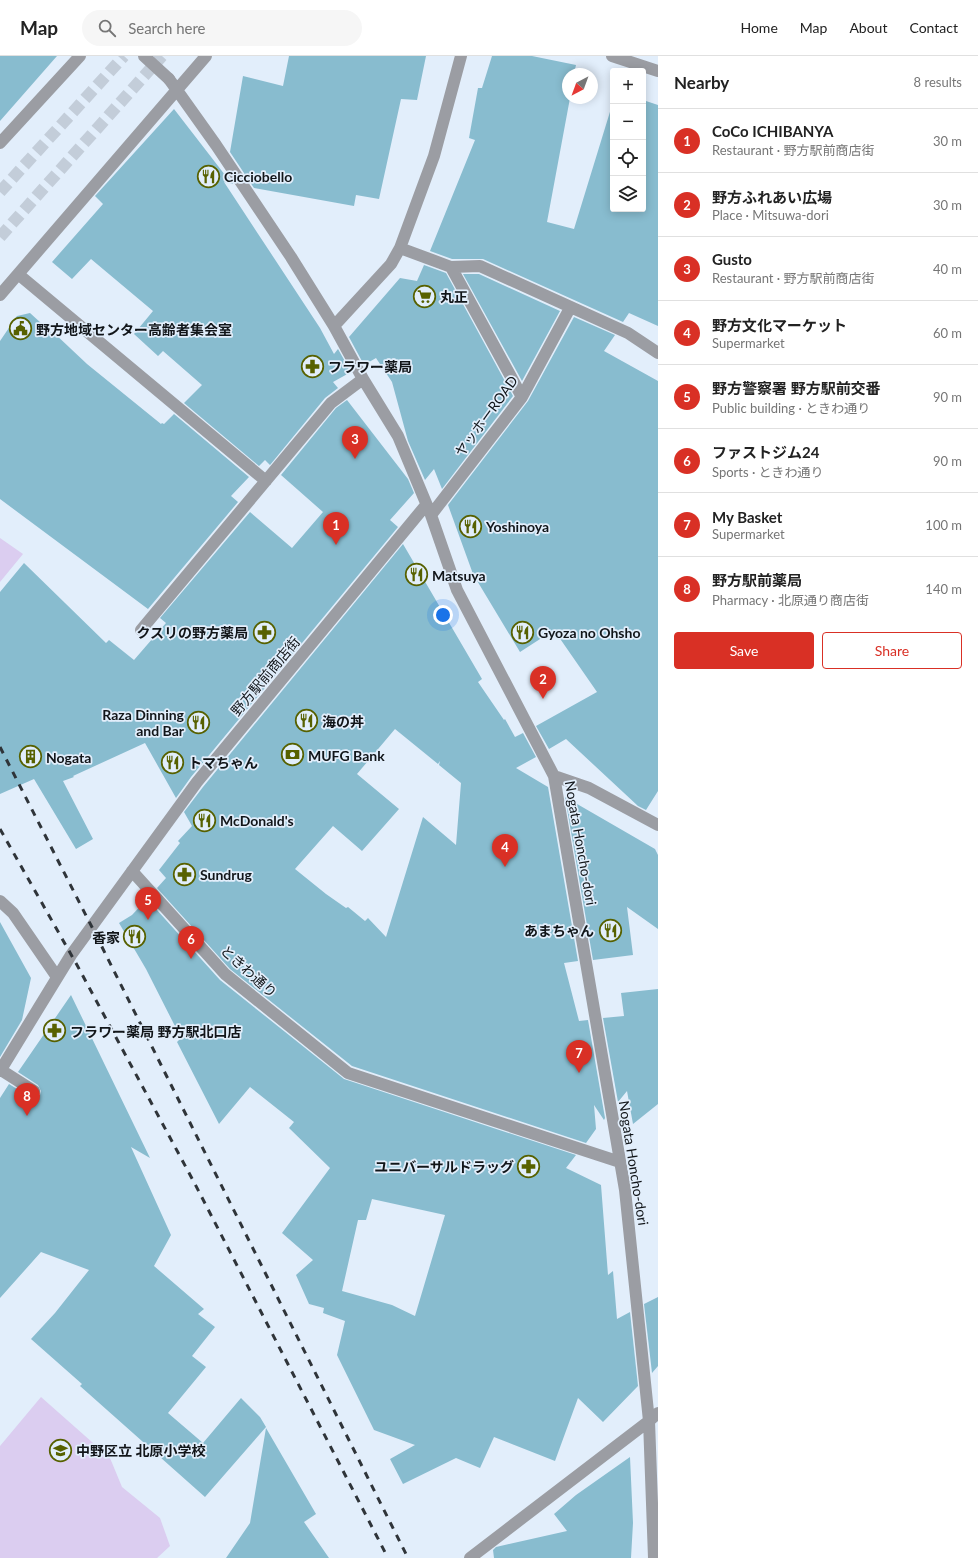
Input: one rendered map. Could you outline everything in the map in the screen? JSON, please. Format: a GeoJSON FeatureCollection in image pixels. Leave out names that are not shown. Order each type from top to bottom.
{"type":"FeatureCollection","features":[{"type":"Feature","properties":{"kind":"street"},"geometry":{"type":"LineString","coordinates":[[0,143],[80,56]]}},
{"type":"Feature","properties":{"kind":"street","name":"Nogata Honcho-dori"},"geometry":{"type":"LineString","coordinates":[[144,56],[169,79],[177,89],[266,219],[334,326],[363,379],[398,436],[429,510],[457,590],[554,776],[625,1190],[649,1421],[654,1558]]}},
{"type":"Feature","properties":{"kind":"street"},"geometry":{"type":"LineString","coordinates":[[0,295],[206,56]]}},
{"type":"Feature","properties":{"kind":"street"},"geometry":{"type":"LineString","coordinates":[[334,326],[391,264],[400,248],[434,156],[461,56]]}},
{"type":"Feature","properties":{"kind":"street"},"geometry":{"type":"LineString","coordinates":[[612,56],[658,71]]}},
{"type":"Feature","properties":{"kind":"street"},"geometry":{"type":"LineString","coordinates":[[400,248],[451,267],[480,266],[628,333],[658,353]]}},
{"type":"Feature","properties":{"kind":"street"},"geometry":{"type":"LineString","coordinates":[[451,267],[522,397]]}},
{"type":"Feature","properties":{"kind":"street"},"geometry":{"type":"LineString","coordinates":[[18,274],[266,481]]}},
{"type":"Feature","properties":{"kind":"street","name":"ヤッホーROAD"},"geometry":{"type":"LineString","coordinates":[[429,510],[522,397],[570,308]]}},
{"type":"Feature","properties":{"kind":"street"},"geometry":{"type":"LineString","coordinates":[[141,630],[331,403],[363,379]]}},
{"type":"Feature","properties":{"kind":"street","name":"野方駅前商店街"},"geometry":{"type":"LineString","coordinates":[[0,1071],[71,955],[197,782],[429,510]]}},
{"type":"Feature","properties":{"kind":"street"},"geometry":{"type":"LineString","coordinates":[[554,776],[588,788],[658,825]]}},
{"type":"Feature","properties":{"kind":"street","name":"ときわ通り"},"geometry":{"type":"LineString","coordinates":[[132,871],[226,974],[348,1073],[620,1162]]}},
{"type":"Feature","properties":{"kind":"street"},"geometry":{"type":"LineString","coordinates":[[0,901],[14,913],[57,977]]}},
{"type":"Feature","properties":{"kind":"street"},"geometry":{"type":"LineString","coordinates":[[0,1071],[34,1091]]}},
{"type":"Feature","properties":{"kind":"street"},"geometry":{"type":"LineString","coordinates":[[470,1558],[658,1413]]}},
{"type":"Feature","properties":{"kind":"shaded area"},"geometry":{"type":"Polygon","coordinates":[[[0,538],[23,554],[0,582],[0,538]]]}},
{"type":"Feature","properties":{"kind":"shaded area","name":"中野区立 北原小学校"},"geometry":{"type":"Polygon","coordinates":[[[41,1397],[110,1458],[122,1487],[160,1518],[170,1546],[157,1558],[0,1558],[0,1446],[41,1397]]]}},
{"type":"Feature","properties":{"kind":"building"},"geometry":{"type":"Polygon","coordinates":[[[0,56],[57,56],[0,121],[0,56]]]}},
{"type":"Feature","properties":{"kind":"building"},"geometry":{"type":"Polygon","coordinates":[[[289,56],[426,56],[417,100],[401,99],[379,199],[356,195],[354,206],[254,188],[230,152],[243,76],[283,86],[289,56]]]}},
{"type":"Feature","properties":{"kind":"building"},"geometry":{"type":"Polygon","coordinates":[[[492,56],[532,56],[576,65],[575,68],[562,68],[562,104],[569,104],[547,222],[574,229],[610,112],[610,212],[646,212],[646,101],[658,105],[658,326],[629,313],[623,322],[483,259],[452,259],[430,251],[475,140],[469,138],[478,88],[482,88],[492,56]]]}},
{"type":"Feature","properties":{"kind":"building"},"geometry":{"type":"Polygon","coordinates":[[[174,109],[225,175],[226,173],[233,184],[224,182],[320,328],[334,354],[338,349],[351,372],[333,382],[338,388],[325,398],[270,465],[265,460],[259,466],[184,403],[202,385],[163,351],[158,356],[134,334],[153,311],[91,259],[72,279],[52,262],[103,204],[95,196],[174,109]]]}},
{"type":"Feature","properties":{"kind":"building"},"geometry":{"type":"Polygon","coordinates":[[[424,265],[446,273],[513,396],[442,489],[434,469],[425,480],[408,441],[392,382],[376,358],[364,365],[349,337],[400,278],[417,281],[424,265]]]}},
{"type":"Feature","properties":{"kind":"building"},"geometry":{"type":"Polygon","coordinates":[[[463,274],[479,274],[560,311],[522,381],[463,274]]]}},
{"type":"Feature","properties":{"kind":"building"},"geometry":{"type":"Polygon","coordinates":[[[30,313],[87,364],[161,424],[164,424],[174,414],[249,477],[231,496],[238,502],[148,609],[0,499],[0,341],[17,316],[30,313]]]}},
{"type":"Feature","properties":{"kind":"building"},"geometry":{"type":"Polygon","coordinates":[[[574,317],[615,335],[604,351],[658,381],[658,791],[646,810],[638,806],[566,739],[549,749],[536,726],[597,692],[554,630],[520,652],[473,574],[448,505],[528,401],[574,317]]]}},
{"type":"Feature","properties":{"kind":"building"},"geometry":{"type":"Polygon","coordinates":[[[347,400],[408,479],[414,493],[390,520],[398,527],[191,777],[176,798],[145,743],[63,781],[93,839],[76,849],[34,779],[0,794],[0,592],[24,563],[106,643],[109,640],[134,660],[166,623],[160,618],[250,512],[292,548],[323,512],[281,475],[336,408],[347,400]]]}},
{"type":"Feature","properties":{"kind":"building"},"geometry":{"type":"Polygon","coordinates":[[[403,544],[482,679],[478,682],[504,720],[505,719],[515,737],[523,733],[536,757],[516,768],[548,787],[578,961],[564,963],[579,1021],[588,1020],[605,1118],[604,1120],[594,1105],[596,1129],[586,1143],[352,1066],[230,969],[157,888],[166,878],[159,870],[180,843],[178,841],[192,826],[184,812],[403,544]],[[395,729],[357,774],[399,809],[362,851],[333,826],[295,869],[326,894],[346,908],[348,907],[365,921],[368,918],[386,937],[423,817],[456,845],[461,783],[439,765],[440,761],[438,764],[395,729]]]}},
{"type":"Feature","properties":{"kind":"building"},"geometry":{"type":"Polygon","coordinates":[[[565,797],[655,849],[658,855],[658,929],[627,907],[633,955],[593,960],[565,797]]]}},
{"type":"Feature","properties":{"kind":"building"},"geometry":{"type":"Polygon","coordinates":[[[147,899],[220,980],[344,1079],[576,1155],[566,1168],[601,1185],[608,1275],[613,1271],[617,1319],[630,1312],[638,1386],[603,1422],[578,1398],[555,1461],[494,1437],[480,1468],[456,1458],[403,1484],[390,1459],[415,1445],[374,1430],[337,1355],[345,1321],[323,1313],[324,1308],[309,1304],[296,1275],[313,1260],[282,1233],[330,1168],[289,1128],[294,1122],[250,1087],[219,1124],[177,1042],[181,1038],[146,969],[119,923],[132,915],[147,899]],[[372,1199],[366,1220],[358,1220],[342,1291],[392,1305],[415,1316],[445,1215],[372,1199]]]}},
{"type":"Feature","properties":{"kind":"building"},"geometry":{"type":"Polygon","coordinates":[[[0,922],[31,978],[22,1020],[0,1057],[0,922]]]}},
{"type":"Feature","properties":{"kind":"building"},"geometry":{"type":"Polygon","coordinates":[[[658,989],[658,1104],[633,1124],[627,1091],[618,1102],[603,1018],[624,1016],[621,993],[658,989]]]}},
{"type":"Feature","properties":{"kind":"building"},"geometry":{"type":"Polygon","coordinates":[[[71,995],[150,1158],[131,1147],[171,1235],[154,1266],[204,1309],[198,1314],[215,1327],[192,1356],[206,1367],[168,1413],[203,1443],[241,1398],[260,1417],[266,1427],[205,1497],[80,1386],[82,1384],[31,1339],[55,1313],[89,1270],[41,1252],[0,1298],[0,1098],[9,1084],[30,1097],[34,1098],[40,1095],[41,1091],[38,1085],[18,1072],[71,995]]]}},
{"type":"Feature","properties":{"kind":"building"},"geometry":{"type":"Polygon","coordinates":[[[658,1297],[658,1366],[652,1373],[644,1304],[658,1297]]]}},
{"type":"Feature","properties":{"kind":"building"},"geometry":{"type":"Polygon","coordinates":[[[266,1428],[316,1514],[304,1522],[329,1558],[226,1558],[250,1523],[266,1428]]]}},
{"type":"Feature","properties":{"kind":"building"},"geometry":{"type":"Polygon","coordinates":[[[630,1457],[633,1523],[631,1558],[494,1558],[493,1550],[496,1547],[567,1531],[554,1514],[576,1495],[630,1457]]]}},
{"type":"Feature","properties":{"kind":"tunnel"},"geometry":{"type":"LineString","coordinates":[[0,192],[124,56]]}},
{"type":"Feature","properties":{"kind":"tunnel"},"geometry":{"type":"LineString","coordinates":[[0,237],[162,56]]}},
{"type":"Feature","properties":{"kind":"railway"},"geometry":{"type":"LineString","coordinates":[[0,747],[97,937],[408,1558]]}},
{"type":"Feature","properties":{"kind":"railway"},"geometry":{"type":"LineString","coordinates":[[0,829],[77,965],[195,1184],[388,1558]]}},
{"type":"Feature","properties":{"kind":"place","name":"Cicciobello"},"geometry":{"type":"Point","coordinates":[208,176]}},
{"type":"Feature","properties":{"kind":"place","name":"丸正"},"geometry":{"type":"Point","coordinates":[425,296]}},
{"type":"Feature","properties":{"kind":"place","name":"野方地域センター高齢者集会室"},"geometry":{"type":"Point","coordinates":[20,329]}},
{"type":"Feature","properties":{"kind":"place","name":"フラワー薬局"},"geometry":{"type":"Point","coordinates":[312,366]}},
{"type":"Feature","properties":{"kind":"place","name":"Gusto"},"geometry":{"type":"Point","coordinates":[355,459]}},
{"type":"Feature","properties":{"kind":"place","name":"Yoshinoya"},"geometry":{"type":"Point","coordinates":[471,526]}},
{"type":"Feature","properties":{"kind":"place","name":"CoCo ICHIBANYA"},"geometry":{"type":"Point","coordinates":[336,545]}},
{"type":"Feature","properties":{"kind":"place","name":"Matsuya"},"geometry":{"type":"Point","coordinates":[416,575]}},
{"type":"Feature","properties":{"kind":"place","name":"クスリの野方薬局"},"geometry":{"type":"Point","coordinates":[264,632]}},
{"type":"Feature","properties":{"kind":"place","name":"Gyoza no Ohsho"},"geometry":{"type":"Point","coordinates":[523,632]}},
{"type":"Feature","properties":{"kind":"place","name":"野方ふれあい広場"},"geometry":{"type":"Point","coordinates":[543,699]}},
{"type":"Feature","properties":{"kind":"place","name":"海の丼"},"geometry":{"type":"Point","coordinates":[307,721]}},
{"type":"Feature","properties":{"kind":"place","name":"Raza Dinning and Bar"},"geometry":{"type":"Point","coordinates":[199,722]}},
{"type":"Feature","properties":{"kind":"place","name":"MUFG Bank"},"geometry":{"type":"Point","coordinates":[293,755]}},
{"type":"Feature","properties":{"kind":"place","name":"Nogata"},"geometry":{"type":"Point","coordinates":[31,757]}},
{"type":"Feature","properties":{"kind":"place","name":"トマちゃん"},"geometry":{"type":"Point","coordinates":[173,762]}},
{"type":"Feature","properties":{"kind":"place","name":"McDonald's"},"geometry":{"type":"Point","coordinates":[204,820]}},
{"type":"Feature","properties":{"kind":"place","name":"野方文化マーケット"},"geometry":{"type":"Point","coordinates":[505,867]}},
{"type":"Feature","properties":{"kind":"place","name":"Sundrug"},"geometry":{"type":"Point","coordinates":[185,874]}},
{"type":"Feature","properties":{"kind":"place","name":"野方警察署 野方駅前交番"},"geometry":{"type":"Point","coordinates":[148,920]}},
{"type":"Feature","properties":{"kind":"place","name":"あまちゃん"},"geometry":{"type":"Point","coordinates":[610,930]}},
{"type":"Feature","properties":{"kind":"place","name":"香家"},"geometry":{"type":"Point","coordinates":[135,937]}},
{"type":"Feature","properties":{"kind":"place","name":"ファストジム24"},"geometry":{"type":"Point","coordinates":[191,959]}},
{"type":"Feature","properties":{"kind":"place","name":"フラワー薬局 野方駅北口店"},"geometry":{"type":"Point","coordinates":[55,1031]}},
{"type":"Feature","properties":{"kind":"place","name":"My Basket"},"geometry":{"type":"Point","coordinates":[579,1073]}},
{"type":"Feature","properties":{"kind":"place","name":"野方駅前薬局"},"geometry":{"type":"Point","coordinates":[27,1116]}},
{"type":"Feature","properties":{"kind":"place","name":"ユニバーサルドラッグ"},"geometry":{"type":"Point","coordinates":[529,1166]}},
{"type":"Feature","properties":{"kind":"place","name":"中野区立 北原小学校"},"geometry":{"type":"Point","coordinates":[60,1450]}}]}
